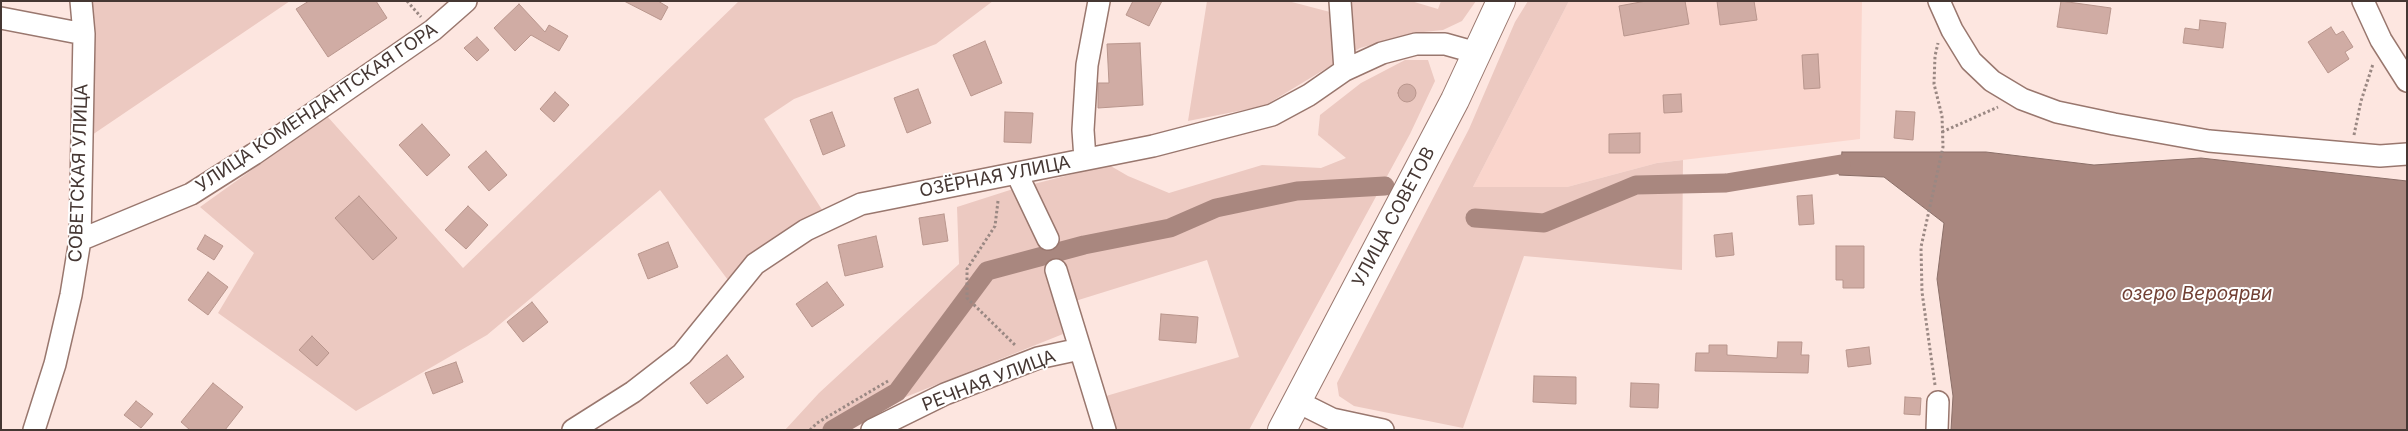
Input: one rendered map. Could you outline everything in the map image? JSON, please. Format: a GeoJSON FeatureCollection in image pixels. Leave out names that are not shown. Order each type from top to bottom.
{"type":"FeatureCollection","features":[{"type":"Feature","properties":{"kind":"main road","name":"УЛИЦА СОВЕТОВ"},"geometry":{"type":"LineString","coordinates":[[1282,430],[1477,53],[1501,1]]}},
{"type":"Feature","properties":{"kind":"street","name":"СОВЕТСКАЯ УЛИЦА"},"geometry":{"type":"LineString","coordinates":[[34,430],[54,364],[71,295],[80,240],[84,34],[81,1]]}},
{"type":"Feature","properties":{"kind":"street","name":"УЛИЦА КОМЕНДАНТСКАЯ ГОРА"},"geometry":{"type":"LineString","coordinates":[[80,240],[191,194],[254,154],[433,30],[466,1]]}},
{"type":"Feature","properties":{"kind":"street"},"geometry":{"type":"LineString","coordinates":[[1085,159],[1083,130],[1087,66],[1099,1]]}},
{"type":"Feature","properties":{"kind":"street"},"geometry":{"type":"LineString","coordinates":[[1340,1],[1344,70]]}},
{"type":"Feature","properties":{"kind":"street"},"geometry":{"type":"LineString","coordinates":[[1939,1],[1952,30],[1971,61],[1992,81],[2022,99],[2066,114],[2209,141],[2380,156],[2407,154]]}},
{"type":"Feature","properties":{"kind":"street"},"geometry":{"type":"LineString","coordinates":[[2363,1],[2381,40],[2407,81]]}},
{"type":"Feature","properties":{"kind":"street"},"geometry":{"type":"LineString","coordinates":[[1,18],[84,34]]}},
{"type":"Feature","properties":{"kind":"street","name":"ОЗЁРНАЯ УЛИЦА"},"geometry":{"type":"LineString","coordinates":[[573,430],[633,392],[682,354],[755,264],[806,230],[861,204],[1153,146],[1272,115],[1309,95],[1344,70],[1382,53],[1416,44],[1445,44],[1477,53]]}},
{"type":"Feature","properties":{"kind":"street"},"geometry":{"type":"LineString","coordinates":[[1017,174],[1048,239]]}},
{"type":"Feature","properties":{"kind":"street"},"geometry":{"type":"LineString","coordinates":[[1056,270],[1105,430]]}},
{"type":"Feature","properties":{"kind":"street","name":"РЕЧНАЯ УЛИЦА"},"geometry":{"type":"LineString","coordinates":[[872,430],[945,394],[1038,358],[1080,348]]}},
{"type":"Feature","properties":{"kind":"street"},"geometry":{"type":"LineString","coordinates":[[1298,402],[1332,419],[1383,430]]}},
{"type":"Feature","properties":{"kind":"street"},"geometry":{"type":"LineString","coordinates":[[1937,430],[1938,402]]}},
{"type":"Feature","properties":{"kind":"path"},"geometry":{"type":"LineString","coordinates":[[1938,402],[1927,342],[1922,292],[1921,247],[1942,147],[1942,116],[1934,84],[1935,56],[1940,37],[1952,30]]}},
{"type":"Feature","properties":{"kind":"path"},"geometry":{"type":"LineString","coordinates":[[2351,153],[2361,101],[2381,40]]}},
{"type":"Feature","properties":{"kind":"path"},"geometry":{"type":"LineString","coordinates":[[1942,132],[1978,114],[2022,99]]}},
{"type":"Feature","properties":{"kind":"path"},"geometry":{"type":"LineString","coordinates":[[998,201],[994,226],[967,269],[967,298],[1015,346],[1038,358]]}},
{"type":"Feature","properties":{"kind":"path"},"geometry":{"type":"LineString","coordinates":[[810,430],[817,423],[888,381]]}},
{"type":"Feature","properties":{"kind":"shaded area"},"geometry":{"type":"Polygon","coordinates":[[[90,1],[290,1],[89,137],[90,1]]]}},
{"type":"Feature","properties":{"kind":"shaded area"},"geometry":{"type":"Polygon","coordinates":[[[739,1],[993,1],[936,44],[794,99],[764,119],[826,216],[731,284],[660,190],[487,335],[356,411],[218,313],[254,253],[200,207],[327,116],[463,268],[739,1]]]}},
{"type":"Feature","properties":{"kind":"shaded area"},"geometry":{"type":"Polygon","coordinates":[[[1207,1],[1288,1],[1330,12],[1330,1],[1411,1],[1438,9],[1441,1],[1476,1],[1462,21],[1443,30],[1414,33],[1360,48],[1264,106],[1188,121],[1207,1]]]}},
{"type":"Feature","properties":{"kind":"shaded area"},"geometry":{"type":"Polygon","coordinates":[[[1528,1],[1569,1],[1473,187],[1567,187],[1657,163],[1683,160],[1682,270],[1524,256],[1463,428],[1354,406],[1339,396],[1337,383],[1469,129],[1515,22],[1528,1]]]}},
{"type":"Feature","properties":{"kind":"shaded area"},"geometry":{"type":"Polygon","coordinates":[[[1569,1],[1862,1],[1860,139],[1657,163],[1567,187],[1473,187],[1569,1]]]}},
{"type":"Feature","properties":{"kind":"shaded area"},"geometry":{"type":"Polygon","coordinates":[[[1405,60],[1428,60],[1435,81],[1410,134],[1249,430],[1116,430],[1106,396],[1239,357],[1207,260],[1056,307],[1063,334],[823,430],[785,430],[819,393],[959,264],[957,207],[1010,190],[1109,165],[1128,176],[1169,193],[1262,165],[1321,168],[1346,158],[1318,135],[1320,115],[1361,83],[1405,60]]]}},
{"type":"Feature","properties":{"kind":"water","name":"озеро Вероярви"},"geometry":{"type":"Polygon","coordinates":[[[1842,152],[1986,152],[2094,165],[2201,158],[2407,181],[2407,430],[1951,430],[1953,396],[1937,279],[1944,223],[1884,177],[1839,175],[1842,152]]]}},
{"type":"Feature","properties":{"kind":"building"},"geometry":{"type":"Polygon","coordinates":[[[309,1],[376,1],[387,18],[328,57],[296,9],[309,1]]]}},
{"type":"Feature","properties":{"kind":"building"},"geometry":{"type":"Polygon","coordinates":[[[624,1],[658,1],[668,7],[661,20],[624,1]]]}},
{"type":"Feature","properties":{"kind":"building"},"geometry":{"type":"Polygon","coordinates":[[[1133,1],[1162,1],[1149,26],[1126,15],[1133,1]]]}},
{"type":"Feature","properties":{"kind":"building"},"geometry":{"type":"Polygon","coordinates":[[[1646,1],[1685,1],[1689,24],[1624,36],[1619,6],[1646,1]]]}},
{"type":"Feature","properties":{"kind":"building"},"geometry":{"type":"Polygon","coordinates":[[[1717,1],[1754,1],[1757,20],[1720,25],[1717,1]]]}},
{"type":"Feature","properties":{"kind":"building"},"geometry":{"type":"Polygon","coordinates":[[[2061,1],[2111,8],[2107,34],[2057,27],[2061,1]]]}},
{"type":"Feature","properties":{"kind":"building"},"geometry":{"type":"Polygon","coordinates":[[[519,4],[545,32],[549,25],[568,36],[559,51],[531,35],[515,51],[494,28],[519,4]]]}},
{"type":"Feature","properties":{"kind":"building"},"geometry":{"type":"Polygon","coordinates":[[[2200,20],[2226,23],[2223,48],[2183,43],[2185,28],[2199,30],[2200,20]]]}},
{"type":"Feature","properties":{"kind":"building"},"geometry":{"type":"Polygon","coordinates":[[[2331,27],[2336,35],[2343,31],[2353,47],[2345,52],[2349,59],[2328,73],[2308,42],[2331,27]]]}},
{"type":"Feature","properties":{"kind":"building"},"geometry":{"type":"Polygon","coordinates":[[[477,37],[489,50],[477,61],[464,48],[477,37]]]}},
{"type":"Feature","properties":{"kind":"building"},"geometry":{"type":"Polygon","coordinates":[[[985,41],[1002,83],[971,96],[953,55],[985,41]]]}},
{"type":"Feature","properties":{"kind":"building"},"geometry":{"type":"Polygon","coordinates":[[[1140,43],[1143,105],[1098,108],[1098,83],[1109,83],[1107,44],[1140,43]]]}},
{"type":"Feature","properties":{"kind":"building"},"geometry":{"type":"Polygon","coordinates":[[[1818,54],[1820,88],[1804,89],[1802,55],[1818,54]]]}},
{"type":"Feature","properties":{"kind":"building"},"geometry":{"type":"Polygon","coordinates":[[[1407,84],[1413,87],[1416,93],[1413,99],[1407,102],[1401,99],[1398,93],[1401,87],[1407,84]]]}},
{"type":"Feature","properties":{"kind":"building"},"geometry":{"type":"Polygon","coordinates":[[[918,89],[931,123],[907,133],[894,98],[918,89]]]}},
{"type":"Feature","properties":{"kind":"building"},"geometry":{"type":"Polygon","coordinates":[[[555,92],[569,105],[554,122],[540,109],[555,92]]]}},
{"type":"Feature","properties":{"kind":"building"},"geometry":{"type":"Polygon","coordinates":[[[1681,94],[1682,112],[1664,113],[1663,95],[1681,94]]]}},
{"type":"Feature","properties":{"kind":"building"},"geometry":{"type":"Polygon","coordinates":[[[1896,111],[1915,112],[1913,140],[1894,138],[1896,111]]]}},
{"type":"Feature","properties":{"kind":"building"},"geometry":{"type":"Polygon","coordinates":[[[832,112],[845,146],[823,155],[810,120],[832,112]]]}},
{"type":"Feature","properties":{"kind":"building"},"geometry":{"type":"Polygon","coordinates":[[[1005,112],[1033,113],[1031,143],[1004,142],[1005,112]]]}},
{"type":"Feature","properties":{"kind":"building"},"geometry":{"type":"Polygon","coordinates":[[[422,124],[450,155],[427,176],[399,145],[422,124]]]}},
{"type":"Feature","properties":{"kind":"building"},"geometry":{"type":"Polygon","coordinates":[[[1640,133],[1640,153],[1609,153],[1609,134],[1640,133]]]}},
{"type":"Feature","properties":{"kind":"building"},"geometry":{"type":"Polygon","coordinates":[[[486,151],[507,175],[489,191],[468,167],[486,151]]]}},
{"type":"Feature","properties":{"kind":"building"},"geometry":{"type":"Polygon","coordinates":[[[1812,195],[1814,224],[1799,225],[1797,196],[1812,195]]]}},
{"type":"Feature","properties":{"kind":"building"},"geometry":{"type":"Polygon","coordinates":[[[359,196],[397,238],[373,260],[335,218],[359,196]]]}},
{"type":"Feature","properties":{"kind":"building"},"geometry":{"type":"Polygon","coordinates":[[[468,206],[488,225],[466,249],[445,230],[468,206]]]}},
{"type":"Feature","properties":{"kind":"building"},"geometry":{"type":"Polygon","coordinates":[[[944,214],[948,241],[923,245],[919,218],[944,214]]]}},
{"type":"Feature","properties":{"kind":"building"},"geometry":{"type":"Polygon","coordinates":[[[1732,233],[1734,255],[1716,257],[1714,235],[1732,233]]]}},
{"type":"Feature","properties":{"kind":"building"},"geometry":{"type":"Polygon","coordinates":[[[205,235],[223,246],[214,260],[197,249],[205,235]]]}},
{"type":"Feature","properties":{"kind":"building"},"geometry":{"type":"Polygon","coordinates":[[[876,236],[883,267],[845,276],[838,245],[876,236]]]}},
{"type":"Feature","properties":{"kind":"building"},"geometry":{"type":"Polygon","coordinates":[[[668,242],[678,267],[648,279],[638,254],[668,242]]]}},
{"type":"Feature","properties":{"kind":"building"},"geometry":{"type":"Polygon","coordinates":[[[1836,246],[1864,246],[1864,288],[1843,288],[1843,280],[1836,280],[1836,246]]]}},
{"type":"Feature","properties":{"kind":"building"},"geometry":{"type":"Polygon","coordinates":[[[208,272],[228,287],[208,315],[188,300],[208,272]]]}},
{"type":"Feature","properties":{"kind":"building"},"geometry":{"type":"Polygon","coordinates":[[[827,282],[844,305],[812,327],[796,304],[827,282]]]}},
{"type":"Feature","properties":{"kind":"building"},"geometry":{"type":"Polygon","coordinates":[[[532,302],[548,322],[523,342],[507,322],[532,302]]]}},
{"type":"Feature","properties":{"kind":"building"},"geometry":{"type":"Polygon","coordinates":[[[1161,314],[1198,317],[1196,343],[1159,340],[1161,314]]]}},
{"type":"Feature","properties":{"kind":"building"},"geometry":{"type":"Polygon","coordinates":[[[312,336],[329,353],[317,366],[299,350],[312,336]]]}},
{"type":"Feature","properties":{"kind":"building"},"geometry":{"type":"Polygon","coordinates":[[[1778,342],[1802,342],[1801,355],[1809,355],[1808,373],[1695,371],[1696,353],[1709,353],[1709,345],[1727,345],[1727,355],[1777,358],[1778,342]]]}},
{"type":"Feature","properties":{"kind":"building"},"geometry":{"type":"Polygon","coordinates":[[[1869,347],[1871,364],[1848,367],[1846,350],[1869,347]]]}},
{"type":"Feature","properties":{"kind":"building"},"geometry":{"type":"Polygon","coordinates":[[[727,355],[744,377],[707,404],[690,383],[727,355]]]}},
{"type":"Feature","properties":{"kind":"building"},"geometry":{"type":"Polygon","coordinates":[[[456,362],[463,382],[433,394],[425,373],[456,362]]]}},
{"type":"Feature","properties":{"kind":"building"},"geometry":{"type":"Polygon","coordinates":[[[1534,376],[1576,377],[1576,404],[1533,402],[1534,376]]]}},
{"type":"Feature","properties":{"kind":"building"},"geometry":{"type":"Polygon","coordinates":[[[213,383],[243,407],[225,430],[190,430],[181,422],[213,383]]]}},
{"type":"Feature","properties":{"kind":"building"},"geometry":{"type":"Polygon","coordinates":[[[1631,383],[1659,384],[1658,408],[1630,407],[1631,383]]]}},
{"type":"Feature","properties":{"kind":"building"},"geometry":{"type":"Polygon","coordinates":[[[1905,397],[1921,398],[1920,415],[1904,414],[1905,397]]]}},
{"type":"Feature","properties":{"kind":"building"},"geometry":{"type":"Polygon","coordinates":[[[136,401],[153,414],[141,428],[124,415],[136,401]]]}},
{"type":"Feature","properties":{"kind":"waterway"},"geometry":{"type":"LineString","coordinates":[[1475,218],[1544,223],[1636,185],[1726,183],[1841,164]]}},
{"type":"Feature","properties":{"kind":"waterway"},"geometry":{"type":"LineString","coordinates":[[832,430],[897,392],[987,271],[1084,245],[1170,228],[1216,208],[1297,191],[1385,186]]}}]}
